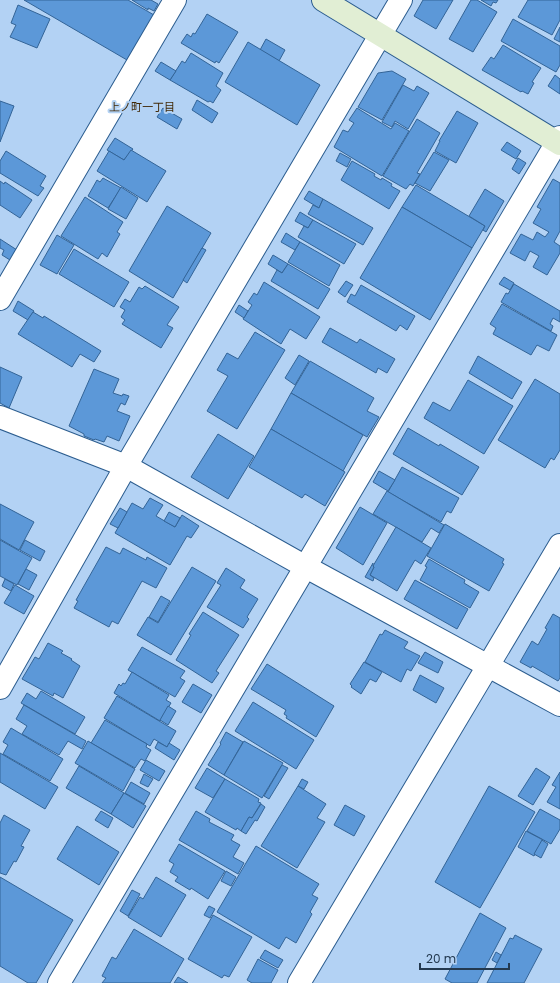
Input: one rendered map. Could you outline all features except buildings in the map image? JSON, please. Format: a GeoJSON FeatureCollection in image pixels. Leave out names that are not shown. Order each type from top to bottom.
{"type":"FeatureCollection","features":[{"type":"Feature","properties":{"kind":"street"},"geometry":{"type":"LineString","coordinates":[[0,299],[175,0]]}},
{"type":"Feature","properties":{"kind":"street"},"geometry":{"type":"LineString","coordinates":[[59,983],[559,141],[379,35],[323,0]]}},
{"type":"Feature","properties":{"kind":"street"},"geometry":{"type":"LineString","coordinates":[[0,688],[126,466],[401,0]]}},
{"type":"Feature","properties":{"kind":"street"},"geometry":{"type":"LineString","coordinates":[[0,417],[126,466],[306,567],[489,665],[560,705]]}},
{"type":"Feature","properties":{"kind":"street"},"geometry":{"type":"LineString","coordinates":[[298,983],[560,546]]}},
{"type":"Feature","properties":{"kind":"district","name":"上ノ町一丁目"},"geometry":{"type":"Point","coordinates":[142,107]}}]}
